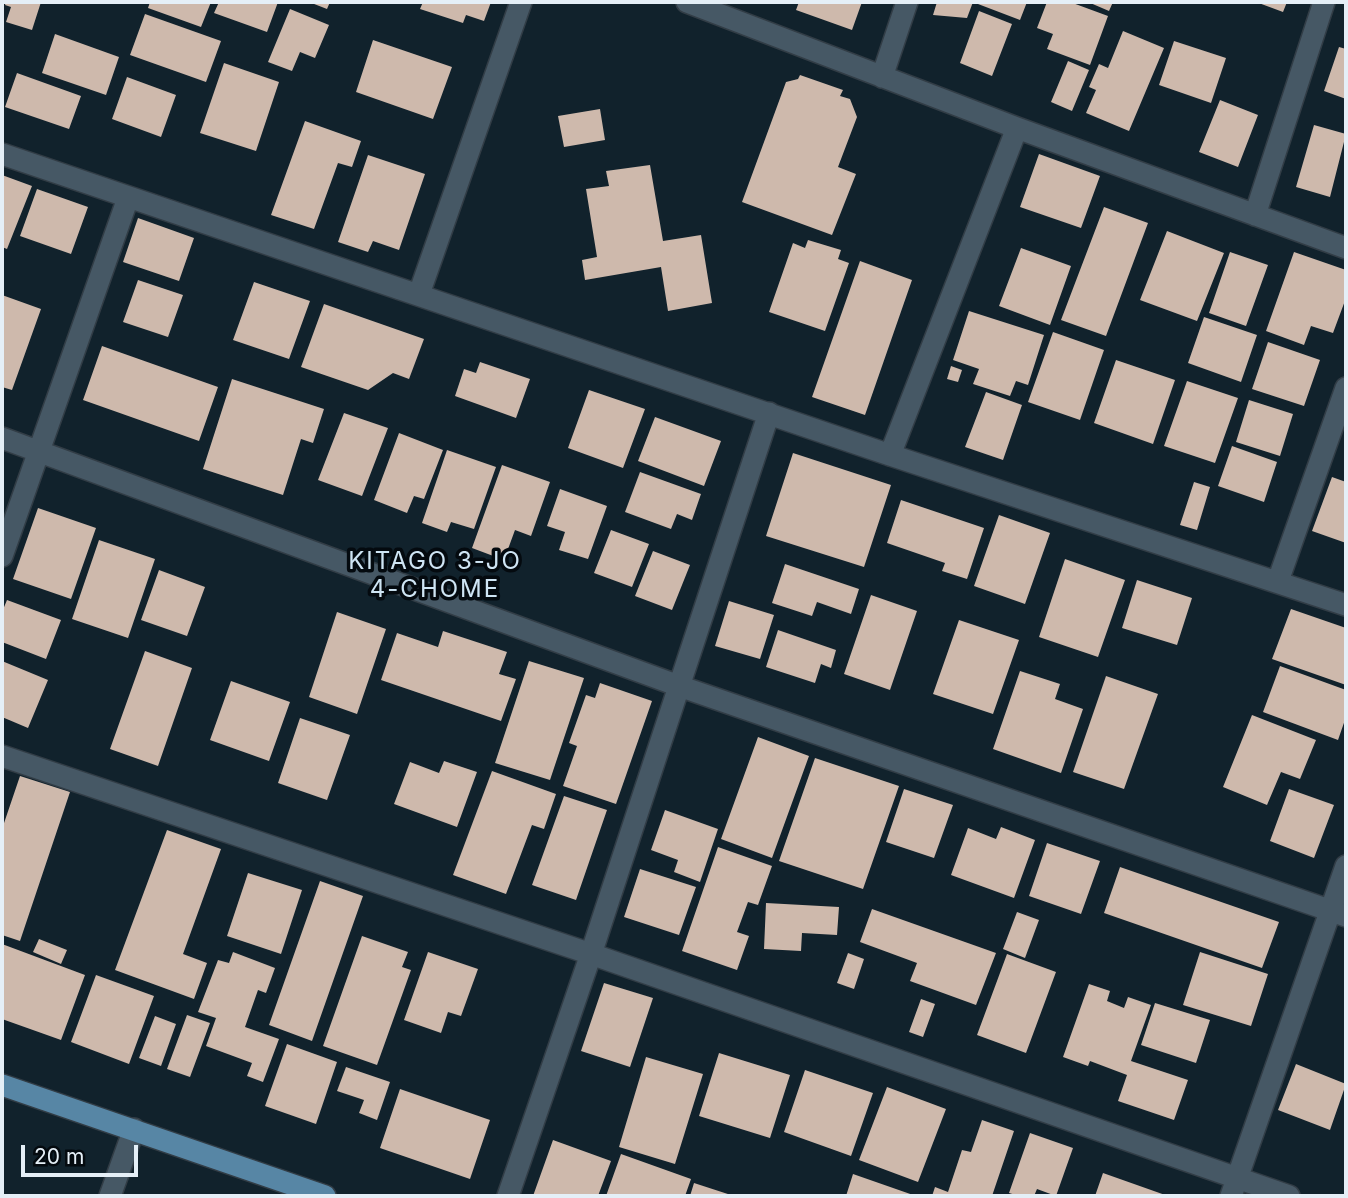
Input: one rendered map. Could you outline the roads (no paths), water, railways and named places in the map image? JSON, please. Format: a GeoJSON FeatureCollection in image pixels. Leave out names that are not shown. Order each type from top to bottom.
{"type":"FeatureCollection","features":[{"type":"Feature","properties":{"kind":"main road"},"geometry":{"type":"LineString","coordinates":[[2,1085],[325,1196]]}},
{"type":"Feature","properties":{"kind":"street"},"geometry":{"type":"LineString","coordinates":[[419,293],[521,2]]}},
{"type":"Feature","properties":{"kind":"street"},"geometry":{"type":"LineString","coordinates":[[687,2],[1017,128],[1346,248]]}},
{"type":"Feature","properties":{"kind":"street"},"geometry":{"type":"LineString","coordinates":[[882,77],[907,2]]}},
{"type":"Feature","properties":{"kind":"street"},"geometry":{"type":"LineString","coordinates":[[1255,215],[1324,2]]}},
{"type":"Feature","properties":{"kind":"street"},"geometry":{"type":"LineString","coordinates":[[890,455],[1017,128]]}},
{"type":"Feature","properties":{"kind":"street"},"geometry":{"type":"LineString","coordinates":[[2,154],[419,293],[890,455],[1346,605]]}},
{"type":"Feature","properties":{"kind":"street"},"geometry":{"type":"LineString","coordinates":[[2,556],[128,198]]}},
{"type":"Feature","properties":{"kind":"street"},"geometry":{"type":"LineString","coordinates":[[1278,582],[1346,388]]}},
{"type":"Feature","properties":{"kind":"street"},"geometry":{"type":"LineString","coordinates":[[508,1196],[591,954],[769,413]]}},
{"type":"Feature","properties":{"kind":"street"},"geometry":{"type":"LineString","coordinates":[[2,438],[679,686],[1338,913]]}},
{"type":"Feature","properties":{"kind":"street"},"geometry":{"type":"LineString","coordinates":[[2,755],[591,954],[1234,1187],[1289,1196]]}},
{"type":"Feature","properties":{"kind":"street"},"geometry":{"type":"LineString","coordinates":[[1234,1187],[1338,913],[1346,866]]}},
{"type":"Feature","properties":{"kind":"street"},"geometry":{"type":"LineString","coordinates":[[110,1196],[134,1129]]}},
{"type":"Feature","properties":{"kind":"district","name":"KITAGO 3-JO 4-CHOME"},"geometry":{"type":"Point","coordinates":[435,576]}}]}
